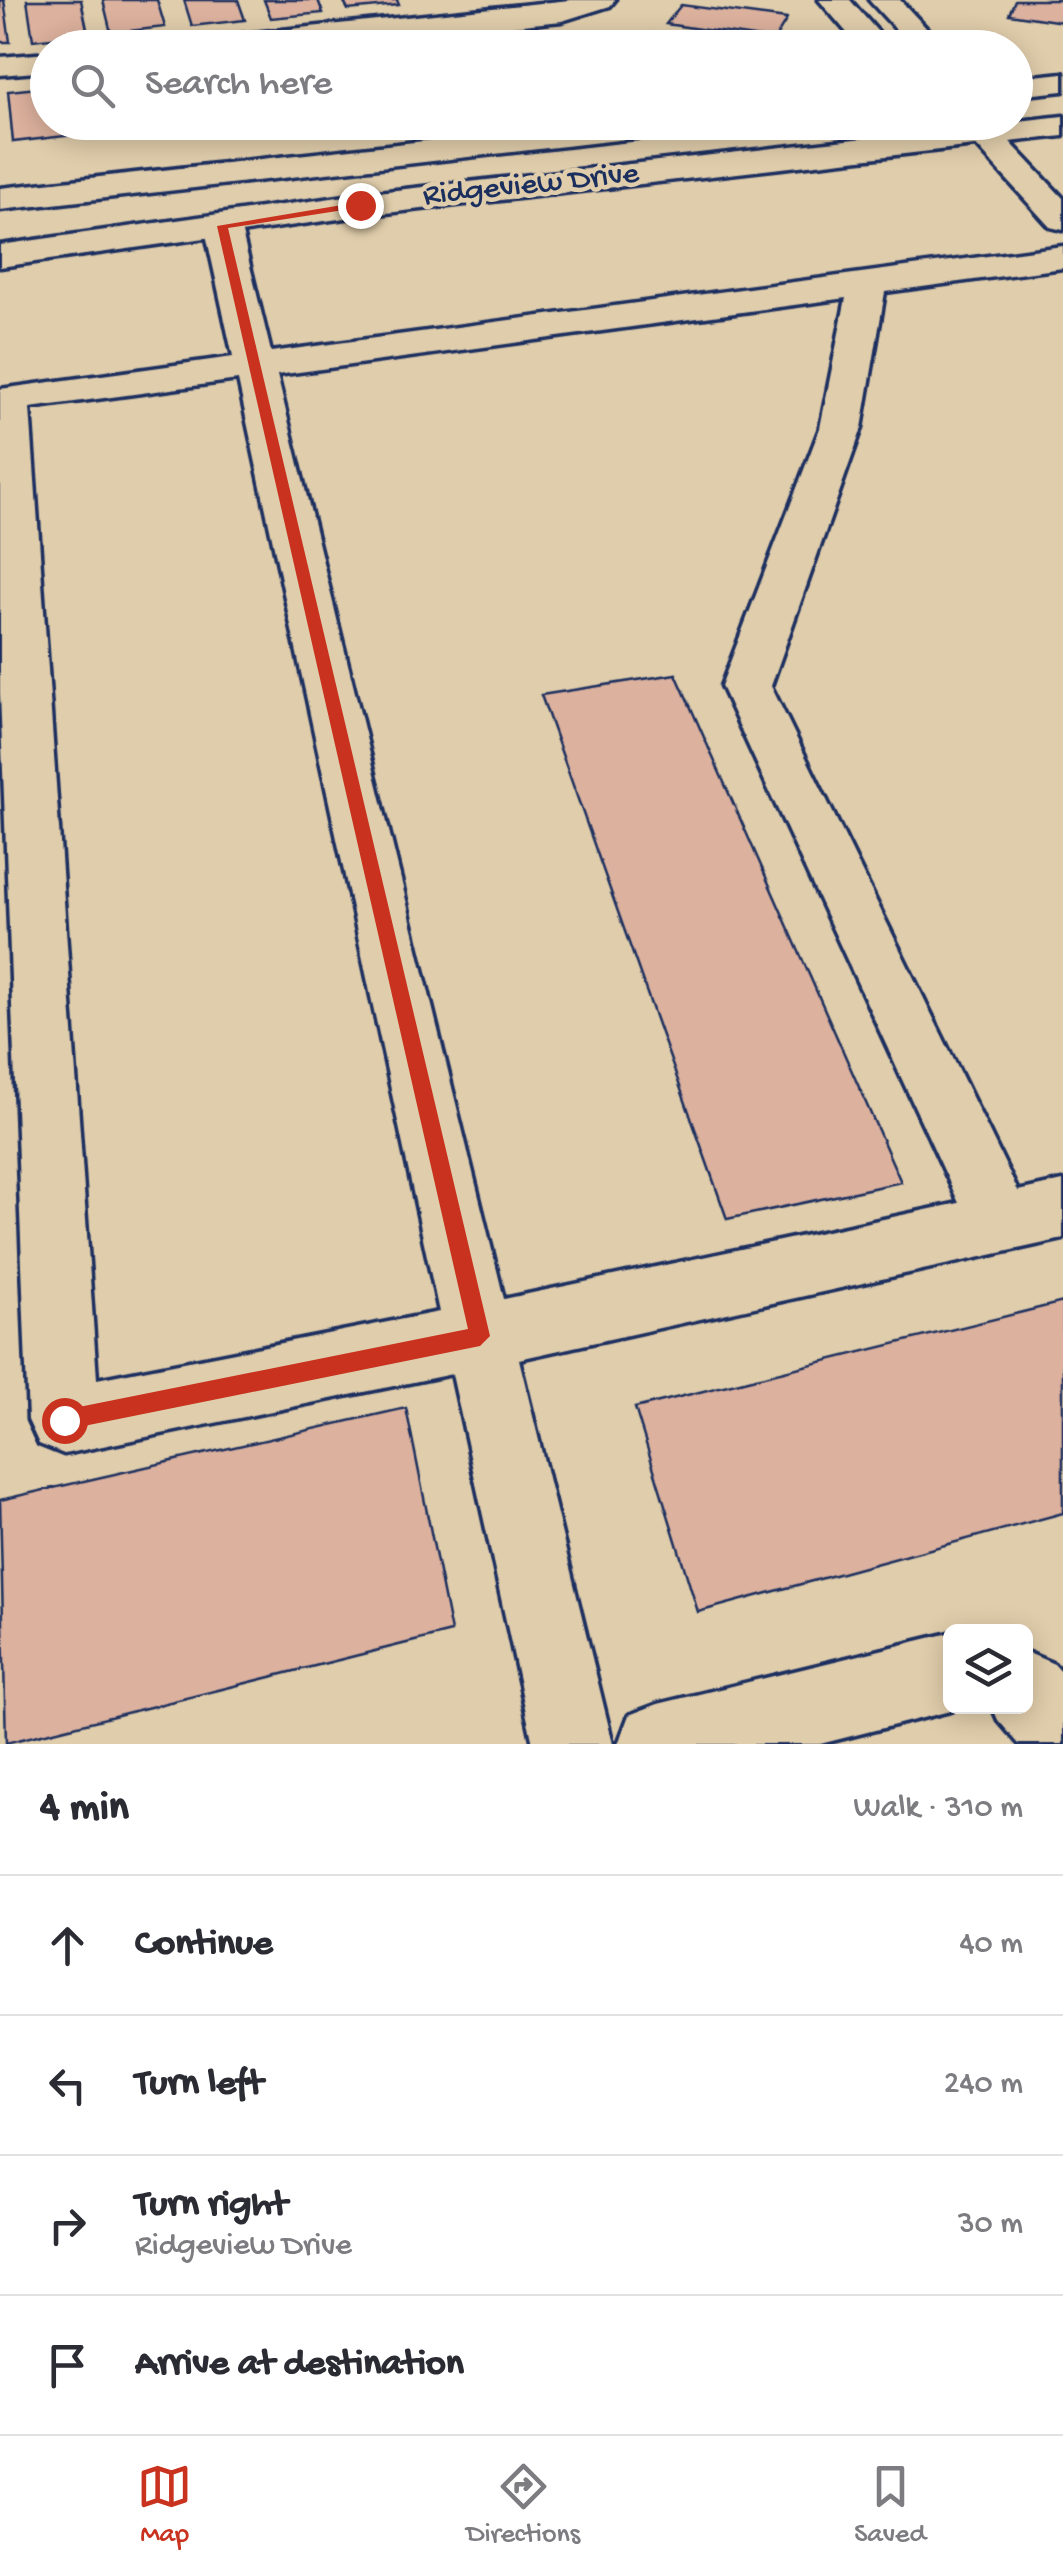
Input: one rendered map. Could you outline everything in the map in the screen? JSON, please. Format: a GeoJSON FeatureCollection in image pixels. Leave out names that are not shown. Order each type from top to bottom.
{"type":"FeatureCollection","features":[{"type":"Feature","properties":{"kind":"main road"},"geometry":{"type":"LineString","coordinates":[[834,0],[861,30]]}},
{"type":"Feature","properties":{"kind":"main road"},"geometry":{"type":"LineString","coordinates":[[884,0],[913,30]]}},
{"type":"Feature","properties":{"kind":"main road"},"geometry":{"type":"LineString","coordinates":[[379,30],[562,12],[598,2]]}},
{"type":"Feature","properties":{"kind":"main road"},"geometry":{"type":"LineString","coordinates":[[0,66],[30,64]]}},
{"type":"Feature","properties":{"kind":"main road"},"geometry":{"type":"LineString","coordinates":[[1033,85],[1063,82]]}},
{"type":"Feature","properties":{"kind":"main road","name":"Ridgeview Drive"},"geometry":{"type":"LineString","coordinates":[[1033,126],[1063,126]]}},
{"type":"Feature","properties":{"kind":"main road","name":"Ridgeview Drive"},"geometry":{"type":"LineString","coordinates":[[0,199],[527,140]]}},
{"type":"Feature","properties":{"kind":"main road","name":"Ridgeview Drive"},"geometry":{"type":"LineString","coordinates":[[0,256],[867,140]]}},
{"type":"Feature","properties":{"kind":"main road"},"geometry":{"type":"LineString","coordinates":[[989,140],[1063,219]]}},
{"type":"Feature","properties":{"kind":"main road"},"geometry":{"type":"LineString","coordinates":[[222,226],[574,1744]]}},
{"type":"Feature","properties":{"kind":"main road"},"geometry":{"type":"LineString","coordinates":[[1063,257],[8,399],[64,1420],[480,1336],[1063,1210]]}},
{"type":"Feature","properties":{"kind":"main road"},"geometry":{"type":"LineString","coordinates":[[868,282],[840,428],[746,686],[1001,1223]]}},
{"type":"Feature","properties":{"kind":"main road"},"geometry":{"type":"LineString","coordinates":[[658,1744],[943,1674]]}},
{"type":"Feature","properties":{"kind":"main road"},"geometry":{"type":"LineString","coordinates":[[1033,1700],[1063,1733]]}},
{"type":"Feature","properties":{"kind":"building"},"geometry":{"type":"Polygon","coordinates":[[[0,0],[4,0],[10,42],[0,42],[0,0]]]}},
{"type":"Feature","properties":{"kind":"building"},"geometry":{"type":"Polygon","coordinates":[[[27,0],[81,0],[87,30],[32,30],[27,0]]]}},
{"type":"Feature","properties":{"kind":"building"},"geometry":{"type":"Polygon","coordinates":[[[103,0],[157,0],[165,27],[110,30],[103,0]]]}},
{"type":"Feature","properties":{"kind":"building"},"geometry":{"type":"Polygon","coordinates":[[[184,0],[238,0],[245,20],[192,26],[184,0]]]}},
{"type":"Feature","properties":{"kind":"building"},"geometry":{"type":"Polygon","coordinates":[[[264,0],[318,0],[323,13],[271,18],[264,0]]]}},
{"type":"Feature","properties":{"kind":"building"},"geometry":{"type":"Polygon","coordinates":[[[343,0],[397,0],[399,5],[348,10],[343,0]]]}},
{"type":"Feature","properties":{"kind":"building"},"geometry":{"type":"Polygon","coordinates":[[[1015,0],[1063,0],[1063,22],[1009,14],[1015,0]]]}},
{"type":"Feature","properties":{"kind":"building"},"geometry":{"type":"Polygon","coordinates":[[[681,5],[787,19],[780,30],[706,30],[666,24],[681,5]]]}},
{"type":"Feature","properties":{"kind":"building"},"geometry":{"type":"Polygon","coordinates":[[[30,89],[30,140],[13,142],[8,91],[30,89]]]}},
{"type":"Feature","properties":{"kind":"building"},"geometry":{"type":"Polygon","coordinates":[[[676,674],[901,1182],[727,1219],[541,695],[676,674]]]}},
{"type":"Feature","properties":{"kind":"building"},"geometry":{"type":"Polygon","coordinates":[[[1063,1302],[1063,1513],[698,1612],[635,1408],[1063,1302]]]}},
{"type":"Feature","properties":{"kind":"building"},"geometry":{"type":"Polygon","coordinates":[[[406,1408],[451,1632],[6,1743],[0,1500],[406,1408]]]}},
{"type":"Feature","properties":{"kind":"route"},"geometry":{"type":"LineString","coordinates":[[64,1420],[480,1336],[222,226],[360,205]]}}]}
